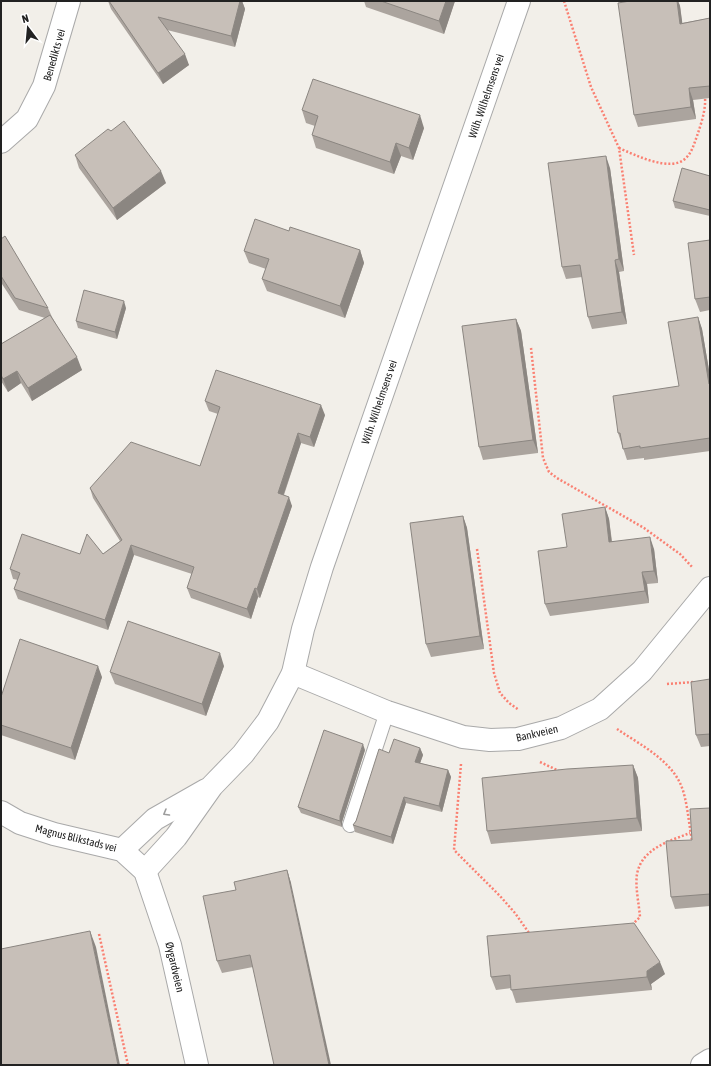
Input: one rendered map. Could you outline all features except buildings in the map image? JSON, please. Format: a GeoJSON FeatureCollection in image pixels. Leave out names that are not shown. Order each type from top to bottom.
{"type":"FeatureCollection","features":[{"type":"Feature","properties":{"kind":"street","name":"Benedikts vei"},"geometry":{"type":"LineString","coordinates":[[1,142],[27,119],[44,86],[69,1]]}},
{"type":"Feature","properties":{"kind":"street","name":"Wilh. Wilhelmsens vei"},"geometry":{"type":"LineString","coordinates":[[145,871],[176,838],[212,786],[243,754],[268,721],[293,673],[303,629],[322,567],[519,1]]}},
{"type":"Feature","properties":{"kind":"street","name":"Bankveien"},"geometry":{"type":"LineString","coordinates":[[293,673],[387,712],[463,737],[490,740],[518,739],[561,728],[600,709],[642,671],[710,588]]}},
{"type":"Feature","properties":{"kind":"street","name":"Wilh. Wilhelmsens vei"},"geometry":{"type":"LineString","coordinates":[[122,850],[155,819],[212,786]]}},
{"type":"Feature","properties":{"kind":"street","name":"Magnus Blikstads vei"},"geometry":{"type":"LineString","coordinates":[[1,812],[20,823],[54,834],[122,850],[145,871]]}},
{"type":"Feature","properties":{"kind":"street","name":"Øygardveien"},"geometry":{"type":"LineString","coordinates":[[145,871],[170,944],[197,1065]]}},
{"type":"Feature","properties":{"kind":"street"},"geometry":{"type":"LineString","coordinates":[[702,1065],[710,1060]]}},
{"type":"Feature","properties":{"kind":"lane"},"geometry":{"type":"LineString","coordinates":[[350,825],[387,712]]}},
{"type":"Feature","properties":{"kind":"path"},"geometry":{"type":"LineString","coordinates":[[564,1],[591,87],[619,148],[634,255]]}},
{"type":"Feature","properties":{"kind":"path"},"geometry":{"type":"LineString","coordinates":[[619,148],[656,163],[676,163],[686,159],[692,149],[702,123],[705,100],[704,92]]}},
{"type":"Feature","properties":{"kind":"path"},"geometry":{"type":"LineString","coordinates":[[531,348],[543,458],[549,472],[582,494],[644,528],[680,554],[695,570]]}},
{"type":"Feature","properties":{"kind":"path"},"geometry":{"type":"LineString","coordinates":[[477,549],[494,673],[500,693],[508,703],[528,714],[541,733]]}},
{"type":"Feature","properties":{"kind":"path"},"geometry":{"type":"LineString","coordinates":[[642,671],[665,685],[695,682]]}},
{"type":"Feature","properties":{"kind":"path"},"geometry":{"type":"LineString","coordinates":[[600,709],[614,727],[660,757],[675,776],[684,793],[692,840],[698,840]]}},
{"type":"Feature","properties":{"kind":"path"},"geometry":{"type":"LineString","coordinates":[[463,737],[454,850],[500,896],[515,913],[528,933],[535,933]]}},
{"type":"Feature","properties":{"kind":"path"},"geometry":{"type":"LineString","coordinates":[[518,739],[529,754],[544,765],[559,771],[566,771]]}},
{"type":"Feature","properties":{"kind":"path"},"geometry":{"type":"LineString","coordinates":[[624,926],[632,925],[640,918],[637,874],[644,858],[649,852],[690,833]]}},
{"type":"Feature","properties":{"kind":"path"},"geometry":{"type":"LineString","coordinates":[[99,934],[128,1065]]}}]}
